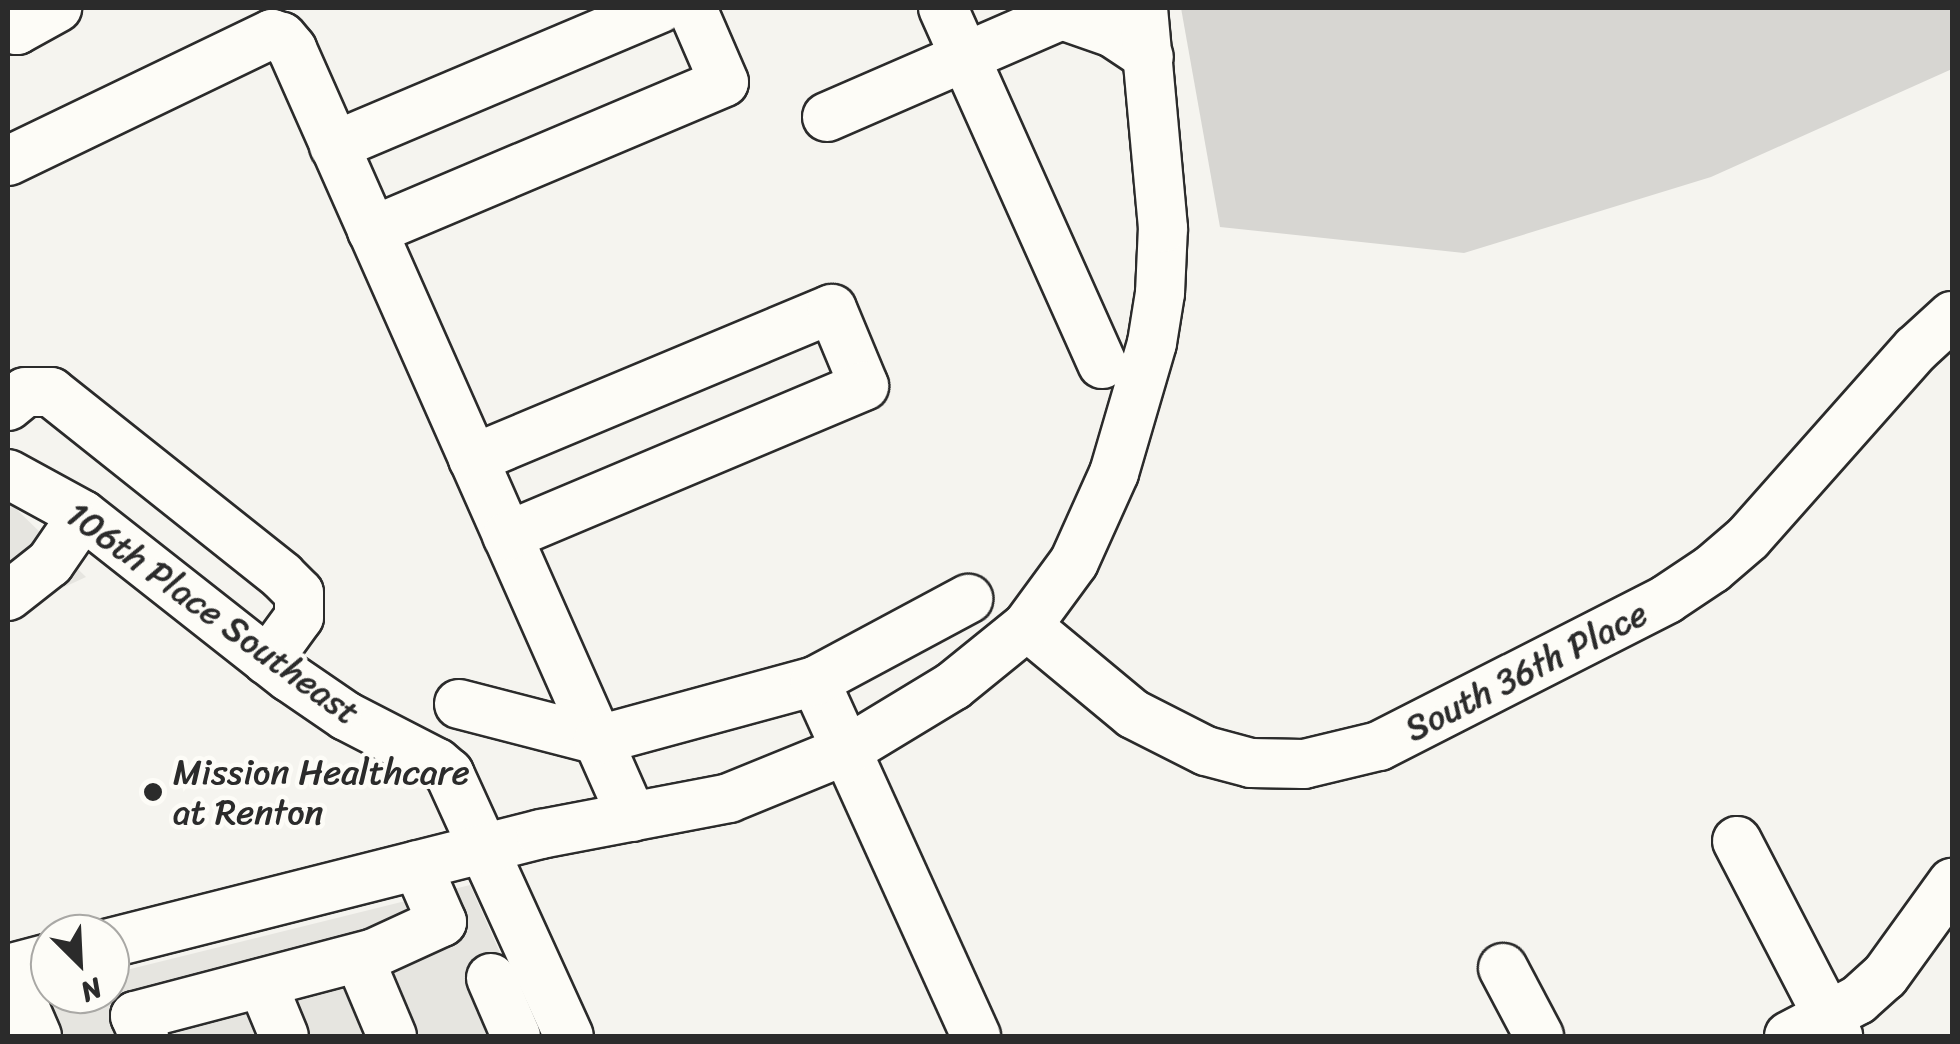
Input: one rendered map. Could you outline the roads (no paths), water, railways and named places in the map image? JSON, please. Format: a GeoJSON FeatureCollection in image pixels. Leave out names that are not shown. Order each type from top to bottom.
{"type":"FeatureCollection","features":[{"type":"Feature","properties":{"kind":"street"},"geometry":{"type":"LineString","coordinates":[[8,28],[17,30],[57,8]]}},
{"type":"Feature","properties":{"kind":"street"},"geometry":{"type":"LineString","coordinates":[[334,146],[660,8]]}},
{"type":"Feature","properties":{"kind":"street"},"geometry":{"type":"LineString","coordinates":[[372,231],[724,82],[692,8]]}},
{"type":"Feature","properties":{"kind":"street"},"geometry":{"type":"LineString","coordinates":[[943,8],[1102,364]]}},
{"type":"Feature","properties":{"kind":"street"},"geometry":{"type":"LineString","coordinates":[[130,938],[485,848],[729,798],[849,749],[953,686],[1026,626],[1074,562],[1114,473],[1152,343],[1160,293],[1163,228],[1144,8]]}},
{"type":"Feature","properties":{"kind":"street"},"geometry":{"type":"LineString","coordinates":[[826,117],[1068,12],[1112,33],[1149,57]]}},
{"type":"Feature","properties":{"kind":"street"},"geometry":{"type":"LineString","coordinates":[[8,161],[272,34],[282,37],[292,49],[632,817]]}},
{"type":"Feature","properties":{"kind":"street"},"geometry":{"type":"LineString","coordinates":[[473,459],[832,308],[864,386],[507,536]]}},
{"type":"Feature","properties":{"kind":"street","name":"South 36th Place"},"geometry":{"type":"LineString","coordinates":[[1026,626],[1134,714],[1206,751],[1251,763],[1304,764],[1379,746],[1667,599],[1712,569],[1748,538],[1916,349],[1952,316]]}},
{"type":"Feature","properties":{"kind":"street"},"geometry":{"type":"LineString","coordinates":[[8,406],[25,392],[51,392],[282,576],[298,593],[300,617],[267,661]]}},
{"type":"Feature","properties":{"kind":"street","name":"106th Place Southeast"},"geometry":{"type":"LineString","coordinates":[[8,474],[83,515],[267,661],[346,716],[437,763],[456,784],[569,1036]]}},
{"type":"Feature","properties":{"kind":"street"},"geometry":{"type":"LineString","coordinates":[[8,596],[50,563],[83,515]]}},
{"type":"Feature","properties":{"kind":"street"},"geometry":{"type":"LineString","coordinates":[[459,704],[598,740],[816,681],[968,599]]}},
{"type":"Feature","properties":{"kind":"street"},"geometry":{"type":"LineString","coordinates":[[816,681],[976,1036]]}},
{"type":"Feature","properties":{"kind":"street"},"geometry":{"type":"LineString","coordinates":[[1737,841],[1818,1030],[1884,976],[1952,883]]}},
{"type":"Feature","properties":{"kind":"street"},"geometry":{"type":"LineString","coordinates":[[144,1036],[135,1016],[358,958],[442,922],[416,865]]}},
{"type":"Feature","properties":{"kind":"street"},"geometry":{"type":"LineString","coordinates":[[358,958],[392,1036]]}},
{"type":"Feature","properties":{"kind":"street"},"geometry":{"type":"LineString","coordinates":[[1502,968],[1539,1036]]}},
{"type":"Feature","properties":{"kind":"street"},"geometry":{"type":"LineString","coordinates":[[8,969],[36,1036]]}},
{"type":"Feature","properties":{"kind":"street"},"geometry":{"type":"LineString","coordinates":[[491,978],[516,1036]]}},
{"type":"Feature","properties":{"kind":"street"},"geometry":{"type":"LineString","coordinates":[[262,983],[284,1036]]}},
{"type":"Feature","properties":{"kind":"place","name":"Mission Healthcare at Renton"},"geometry":{"type":"Point","coordinates":[153,792]}}]}
